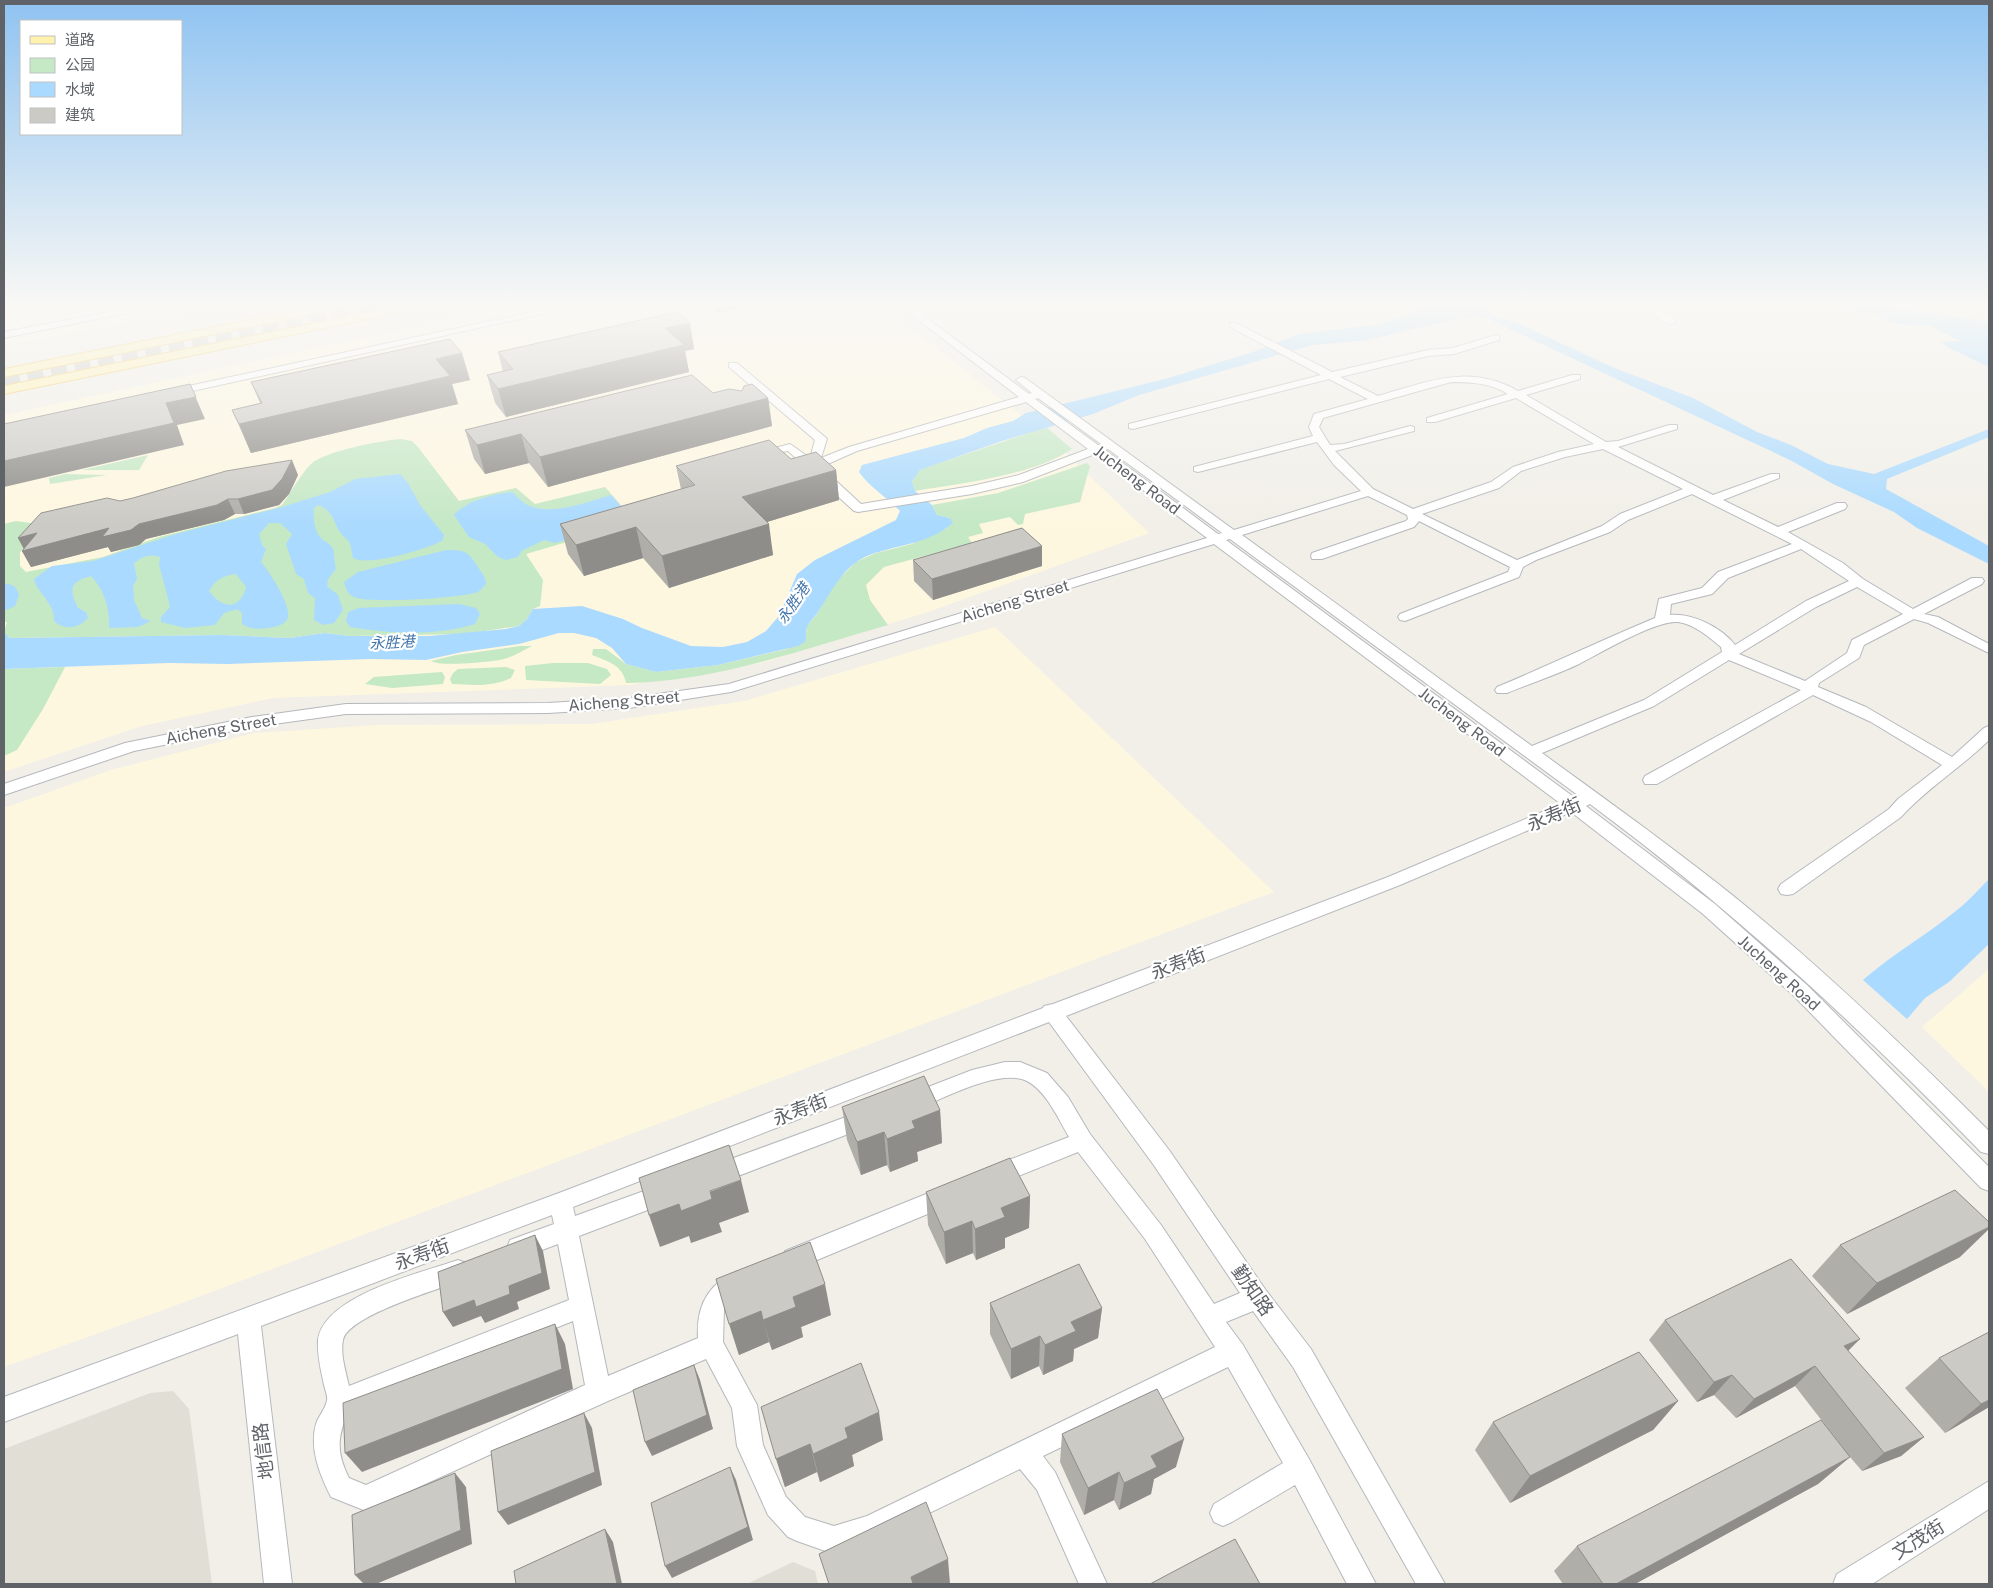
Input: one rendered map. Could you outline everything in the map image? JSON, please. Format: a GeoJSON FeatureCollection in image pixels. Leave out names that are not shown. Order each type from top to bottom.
{"type":"FeatureCollection","features":[{"type":"Feature","properties":{"kind":"main road"},"geometry":{"type":"LineString","coordinates":[[4,390],[67,377]]}},
{"type":"Feature","properties":{"kind":"street"},"geometry":{"type":"LineString","coordinates":[[157,396],[245,377]]}},
{"type":"Feature","properties":{"kind":"street"},"geometry":{"type":"LineString","coordinates":[[747,377],[821,439],[813,466]]}},
{"type":"Feature","properties":{"kind":"street","name":"Jucheng Road"},"geometry":{"type":"LineString","coordinates":[[1001,377],[1096,450],[1224,536],[1530,752],[1699,877],[1781,945],[1860,1016],[1989,1144]]}},
{"type":"Feature","properties":{"kind":"street","name":"Jucheng Road"},"geometry":{"type":"LineString","coordinates":[[1018,377],[1110,444],[1224,536],[1709,909],[1800,990],[1989,1181]]}},
{"type":"Feature","properties":{"kind":"street"},"geometry":{"type":"LineString","coordinates":[[1331,377],[1377,400]]}},
{"type":"Feature","properties":{"kind":"street"},"geometry":{"type":"LineString","coordinates":[[1133,426],[1223,402],[1331,377]]}},
{"type":"Feature","properties":{"kind":"street"},"geometry":{"type":"LineString","coordinates":[[1430,420],[1576,377]]}},
{"type":"Feature","properties":{"kind":"street"},"geometry":{"type":"LineString","coordinates":[[1516,565],[1369,492],[1346,472],[1326,449],[1314,427],[1318,416],[1451,379],[1476,379],[1502,386],[1604,445],[1779,531],[1838,566],[1858,582],[1914,615],[1933,620],[1989,649]]}},
{"type":"Feature","properties":{"kind":"street"},"geometry":{"type":"LineString","coordinates":[[813,466],[853,449],[1041,394]]}},
{"type":"Feature","properties":{"kind":"street"},"geometry":{"type":"LineString","coordinates":[[1412,513],[1495,485],[1517,469],[1562,454],[1604,445],[1619,444],[1673,427]]}},
{"type":"Feature","properties":{"kind":"street"},"geometry":{"type":"LineString","coordinates":[[1326,449],[1345,447],[1410,429]]}},
{"type":"Feature","properties":{"kind":"street"},"geometry":{"type":"LineString","coordinates":[[1198,469],[1319,438]]}},
{"type":"Feature","properties":{"kind":"street"},"geometry":{"type":"LineString","coordinates":[[771,452],[790,447],[858,508],[931,497],[1022,478],[1110,444]]}},
{"type":"Feature","properties":{"kind":"street"},"geometry":{"type":"LineString","coordinates":[[1714,499],[1774,476]]}},
{"type":"Feature","properties":{"kind":"street"},"geometry":{"type":"LineString","coordinates":[[1405,617],[1514,574],[1516,565],[1531,557],[1606,529],[1624,517],[1694,489]]}},
{"type":"Feature","properties":{"kind":"street","name":"Aicheng Street"},"geometry":{"type":"LineString","coordinates":[[4,790],[131,747],[252,722],[346,710],[548,708],[628,703],[730,688],[1369,492]]}},
{"type":"Feature","properties":{"kind":"street"},"geometry":{"type":"LineString","coordinates":[[1779,531],[1841,506]]}},
{"type":"Feature","properties":{"kind":"street"},"geometry":{"type":"LineString","coordinates":[[1317,556],[1410,524],[1414,520],[1412,513]]}},
{"type":"Feature","properties":{"kind":"street"},"geometry":{"type":"LineString","coordinates":[[1660,620],[1664,602],[1707,591],[1723,575],[1802,544]]}},
{"type":"Feature","properties":{"kind":"street"},"geometry":{"type":"LineString","coordinates":[[1651,780],[1810,691],[1812,681],[1854,655],[1857,643],[1977,581]]}},
{"type":"Feature","properties":{"kind":"street"},"geometry":{"type":"LineString","coordinates":[[1530,752],[1593,728],[1649,703],[1811,604],[1858,582]]}},
{"type":"Feature","properties":{"kind":"street"},"geometry":{"type":"LineString","coordinates":[[1502,690],[1573,661],[1601,646],[1660,620],[1680,618],[1709,630],[1728,644],[1730,655]]}},
{"type":"Feature","properties":{"kind":"street"},"geometry":{"type":"LineString","coordinates":[[1730,655],[1810,691],[1829,696],[1884,724],[1953,765]]}},
{"type":"Feature","properties":{"kind":"street"},"geometry":{"type":"LineString","coordinates":[[1787,889],[1895,813],[1904,802],[1953,765],[1989,731]]}},
{"type":"Feature","properties":{"kind":"street","name":"永寿街"},"geometry":{"type":"LineString","coordinates":[[4,1410],[562,1202],[1051,1011],[1394,881],[1575,806],[1592,797]]}},
{"type":"Feature","properties":{"kind":"street","name":"勤知路"},"geometry":{"type":"LineString","coordinates":[[1051,1011],[1161,1157],[1257,1297],[1302,1358],[1431,1584]]}},
{"type":"Feature","properties":{"kind":"street"},"geometry":{"type":"LineString","coordinates":[[711,1345],[599,1392],[366,1498],[340,1488],[333,1476],[327,1452],[329,1424],[340,1402],[332,1361],[331,1335],[338,1322],[357,1309],[567,1229],[994,1072],[1023,1071],[1034,1074],[1052,1092],[1082,1141],[1153,1232],[1232,1352],[1300,1468],[1362,1584]]}},
{"type":"Feature","properties":{"kind":"street"},"geometry":{"type":"LineString","coordinates":[[1082,1141],[769,1269],[722,1291],[708,1316],[711,1345],[744,1405],[750,1446],[777,1506],[797,1528],[834,1540],[871,1528],[996,1468],[1023,1452],[1232,1352]]}},
{"type":"Feature","properties":{"kind":"street"},"geometry":{"type":"LineString","coordinates":[[562,1202],[599,1392]]}},
{"type":"Feature","properties":{"kind":"street"},"geometry":{"type":"LineString","coordinates":[[1209,1318],[1257,1297]]}},
{"type":"Feature","properties":{"kind":"street"},"geometry":{"type":"LineString","coordinates":[[340,1402],[582,1306]]}},
{"type":"Feature","properties":{"kind":"street","name":"地信路"},"geometry":{"type":"LineString","coordinates":[[248,1319],[278,1584]]}},
{"type":"Feature","properties":{"kind":"street"},"geometry":{"type":"LineString","coordinates":[[1023,1452],[1046,1481],[1093,1584]]}},
{"type":"Feature","properties":{"kind":"street"},"geometry":{"type":"LineString","coordinates":[[1223,1514],[1300,1468]]}},
{"type":"Feature","properties":{"kind":"street","name":"文茂街"},"geometry":{"type":"LineString","coordinates":[[1847,1584],[1989,1494]]}},
{"type":"Feature","properties":{"kind":"shaded area"},"geometry":{"type":"Polygon","coordinates":[[[181,377],[973,377],[1050,438],[1149,533],[928,612],[765,662],[631,685],[273,698],[142,726],[4,772],[4,415],[181,377]]]}},
{"type":"Feature","properties":{"kind":"shaded area"},"geometry":{"type":"Polygon","coordinates":[[[995,627],[1274,892],[174,1306],[4,1367],[4,808],[111,770],[254,733],[376,725],[591,724],[744,701],[995,627]]]}},
{"type":"Feature","properties":{"kind":"shaded area"},"geometry":{"type":"Polygon","coordinates":[[[1989,969],[1989,1092],[1922,1027],[1989,969]]]}},
{"type":"Feature","properties":{"kind":"shaded area"},"geometry":{"type":"Polygon","coordinates":[[[173,1391],[189,1409],[212,1584],[4,1584],[4,1449],[150,1393],[173,1391]]]}},
{"type":"Feature","properties":{"kind":"shaded area"},"geometry":{"type":"Polygon","coordinates":[[[793,1562],[815,1571],[818,1584],[747,1584],[793,1562]]]}},
{"type":"Feature","properties":{"kind":"green space"},"geometry":{"type":"Polygon","coordinates":[[[1046,427],[1072,449],[1037,466],[1017,472],[915,491],[912,481],[919,470],[1046,427]]]}},
{"type":"Feature","properties":{"kind":"green space"},"geometry":{"type":"Polygon","coordinates":[[[400,439],[412,441],[418,447],[459,501],[516,488],[535,504],[605,487],[626,511],[632,523],[526,554],[543,580],[540,606],[533,609],[527,619],[519,626],[465,634],[349,636],[325,633],[289,638],[223,635],[10,638],[4,632],[7,622],[4,622],[4,524],[16,521],[45,525],[20,552],[20,566],[26,572],[103,557],[159,537],[275,508],[282,505],[303,473],[318,459],[353,447],[400,439]]]}},
{"type":"Feature","properties":{"kind":"green space"},"geometry":{"type":"Polygon","coordinates":[[[148,455],[139,470],[82,470],[148,455]]]}},
{"type":"Feature","properties":{"kind":"green space"},"geometry":{"type":"Polygon","coordinates":[[[1087,463],[1090,466],[1080,502],[1025,514],[1023,524],[1018,525],[1010,517],[979,524],[983,533],[968,537],[972,543],[884,567],[866,585],[870,600],[888,625],[759,663],[693,677],[659,681],[626,683],[622,672],[614,664],[592,655],[593,649],[606,649],[626,664],[656,672],[718,665],[787,649],[806,634],[807,626],[817,614],[833,585],[856,562],[876,553],[912,544],[947,528],[950,518],[937,515],[932,505],[998,493],[1087,463]]]}},
{"type":"Feature","properties":{"kind":"green space"},"geometry":{"type":"Polygon","coordinates":[[[65,474],[107,475],[50,484],[49,478],[65,474]]]}},
{"type":"Feature","properties":{"kind":"green space"},"geometry":{"type":"Polygon","coordinates":[[[532,646],[500,660],[453,664],[431,661],[456,655],[532,646]]]}},
{"type":"Feature","properties":{"kind":"green space"},"geometry":{"type":"Polygon","coordinates":[[[553,663],[588,663],[607,669],[611,675],[600,684],[526,680],[525,666],[553,663]]]}},
{"type":"Feature","properties":{"kind":"green space"},"geometry":{"type":"Polygon","coordinates":[[[65,667],[43,709],[17,750],[4,756],[4,669],[65,667]]]}},
{"type":"Feature","properties":{"kind":"green space"},"geometry":{"type":"Polygon","coordinates":[[[506,667],[515,670],[511,678],[497,683],[482,685],[452,684],[450,679],[458,669],[506,667]]]}},
{"type":"Feature","properties":{"kind":"green space"},"geometry":{"type":"Polygon","coordinates":[[[442,672],[445,677],[443,684],[392,688],[365,684],[374,677],[442,672]]]}},
{"type":"Feature","properties":{"kind":"water","name":"永胜港"},"geometry":{"type":"Polygon","coordinates":[[[1171,377],[1201,377],[1139,395],[1093,414],[1002,441],[920,470],[912,481],[915,491],[932,505],[937,515],[950,518],[953,523],[944,530],[925,539],[865,557],[848,569],[808,625],[805,642],[798,646],[718,665],[656,672],[626,664],[612,648],[596,638],[574,633],[559,633],[519,644],[462,652],[426,660],[370,659],[228,664],[169,663],[4,669],[4,632],[10,638],[223,635],[289,638],[325,633],[349,636],[429,636],[506,629],[519,626],[527,619],[533,609],[582,606],[623,619],[691,646],[723,647],[747,642],[766,631],[779,616],[797,574],[815,560],[896,520],[900,511],[863,478],[859,472],[862,465],[964,438],[987,428],[1013,421],[1026,413],[1171,377]]]}},
{"type":"Feature","properties":{"kind":"water"},"geometry":{"type":"Polygon","coordinates":[[[1612,377],[1638,377],[1693,398],[1757,432],[1791,445],[1828,464],[1874,474],[1989,429],[1989,437],[1887,479],[1886,489],[1989,546],[1989,564],[1917,528],[1894,512],[1833,484],[1790,460],[1612,377]]]}},
{"type":"Feature","properties":{"kind":"water"},"geometry":{"type":"Polygon","coordinates":[[[400,474],[408,483],[420,505],[444,535],[442,541],[398,556],[361,560],[353,558],[349,542],[339,531],[329,512],[318,505],[314,508],[315,528],[321,538],[331,545],[334,551],[336,569],[328,579],[327,586],[338,595],[343,610],[334,623],[323,625],[314,620],[315,598],[308,593],[304,579],[296,574],[286,544],[292,534],[280,523],[269,523],[259,534],[262,545],[266,549],[261,562],[279,588],[288,612],[287,620],[274,627],[258,629],[245,626],[242,624],[242,613],[237,609],[224,613],[215,625],[185,628],[161,622],[161,617],[170,607],[159,564],[160,557],[156,556],[142,557],[134,564],[137,579],[133,586],[134,600],[142,618],[151,621],[138,627],[109,628],[105,600],[91,576],[78,581],[72,591],[78,608],[86,612],[88,618],[72,627],[58,624],[54,621],[54,615],[50,606],[35,583],[34,579],[52,566],[93,561],[176,534],[282,507],[330,492],[355,479],[400,474]],[[236,574],[220,579],[209,591],[219,601],[230,605],[240,600],[246,587],[236,574]]]}},
{"type":"Feature","properties":{"kind":"water"},"geometry":{"type":"Polygon","coordinates":[[[512,492],[524,503],[544,509],[579,505],[611,495],[621,506],[608,527],[555,543],[544,540],[521,551],[518,557],[506,560],[498,557],[485,544],[469,537],[454,515],[473,502],[497,494],[512,492]]]}},
{"type":"Feature","properties":{"kind":"water"},"geometry":{"type":"Polygon","coordinates":[[[446,550],[462,551],[471,558],[486,581],[486,584],[478,592],[435,598],[377,600],[354,597],[346,589],[344,582],[358,572],[446,550]]]}},
{"type":"Feature","properties":{"kind":"water"},"geometry":{"type":"Polygon","coordinates":[[[4,584],[14,586],[19,595],[15,606],[4,611],[4,584]]]}},
{"type":"Feature","properties":{"kind":"water"},"geometry":{"type":"Polygon","coordinates":[[[459,604],[476,608],[480,614],[475,624],[444,631],[413,633],[350,627],[346,621],[348,612],[359,608],[459,604]]]}},
{"type":"Feature","properties":{"kind":"water"},"geometry":{"type":"Polygon","coordinates":[[[1989,879],[1989,944],[1949,982],[1925,998],[1907,1019],[1863,980],[1950,916],[1989,879]]]}},
{"type":"Feature","properties":{"kind":"building"},"geometry":{"type":"Polygon","coordinates":[[[274,377],[445,377],[239,424],[232,410],[262,403],[251,382],[274,377]]]}},
{"type":"Feature","properties":{"kind":"building"},"geometry":{"type":"Polygon","coordinates":[[[489,377],[548,377],[498,389],[489,377]]]}},
{"type":"Feature","properties":{"kind":"building"},"geometry":{"type":"Polygon","coordinates":[[[683,377],[694,377],[713,393],[729,389],[742,391],[744,386],[752,384],[768,398],[540,457],[521,434],[477,445],[465,430],[683,377]]]}},
{"type":"Feature","properties":{"kind":"building"},"geometry":{"type":"Polygon","coordinates":[[[190,384],[196,397],[166,403],[174,423],[4,461],[4,424],[190,384]]]}},
{"type":"Feature","properties":{"kind":"building"},"geometry":{"type":"Polygon","coordinates":[[[769,440],[791,459],[816,452],[836,470],[742,497],[769,524],[662,556],[636,527],[576,545],[560,524],[695,485],[676,466],[769,440]]]}},
{"type":"Feature","properties":{"kind":"building"},"geometry":{"type":"Polygon","coordinates":[[[292,460],[282,479],[272,490],[238,499],[228,499],[217,505],[139,524],[131,530],[102,537],[109,528],[22,551],[37,533],[18,538],[41,513],[107,498],[120,501],[226,471],[292,460]]]}},
{"type":"Feature","properties":{"kind":"building"},"geometry":{"type":"Polygon","coordinates":[[[1022,528],[1042,546],[932,579],[913,560],[1022,528]]]}},
{"type":"Feature","properties":{"kind":"building"},"geometry":{"type":"Polygon","coordinates":[[[924,1076],[940,1110],[912,1121],[915,1128],[887,1139],[884,1132],[857,1142],[842,1107],[924,1076]]]}},
{"type":"Feature","properties":{"kind":"building"},"geometry":{"type":"Polygon","coordinates":[[[729,1145],[741,1180],[710,1191],[712,1199],[681,1211],[679,1204],[649,1215],[639,1178],[729,1145]]]}},
{"type":"Feature","properties":{"kind":"building"},"geometry":{"type":"Polygon","coordinates":[[[1010,1158],[1030,1196],[1001,1208],[1005,1217],[975,1229],[972,1221],[944,1232],[926,1192],[1010,1158]]]}},
{"type":"Feature","properties":{"kind":"building"},"geometry":{"type":"Polygon","coordinates":[[[1955,1190],[1989,1222],[1989,1227],[1877,1283],[1840,1245],[1955,1190]]]}},
{"type":"Feature","properties":{"kind":"building"},"geometry":{"type":"Polygon","coordinates":[[[535,1235],[542,1273],[509,1286],[510,1294],[476,1307],[474,1300],[443,1312],[438,1272],[535,1235]]]}},
{"type":"Feature","properties":{"kind":"building"},"geometry":{"type":"Polygon","coordinates":[[[810,1242],[825,1284],[793,1297],[796,1307],[763,1320],[761,1311],[729,1324],[716,1279],[810,1242]]]}},
{"type":"Feature","properties":{"kind":"building"},"geometry":{"type":"Polygon","coordinates":[[[1791,1259],[1860,1339],[1844,1346],[1924,1437],[1884,1453],[1815,1366],[1754,1399],[1732,1375],[1714,1382],[1665,1320],[1791,1259]]]}},
{"type":"Feature","properties":{"kind":"building"},"geometry":{"type":"Polygon","coordinates":[[[1079,1264],[1102,1308],[1071,1322],[1076,1331],[1045,1345],[1040,1336],[1011,1349],[990,1303],[1079,1264]]]}},
{"type":"Feature","properties":{"kind":"building"},"geometry":{"type":"Polygon","coordinates":[[[555,1324],[562,1369],[345,1453],[343,1403],[555,1324]]]}},
{"type":"Feature","properties":{"kind":"building"},"geometry":{"type":"Polygon","coordinates":[[[1989,1332],[1989,1400],[1981,1404],[1939,1358],[1989,1332]]]}},
{"type":"Feature","properties":{"kind":"building"},"geometry":{"type":"Polygon","coordinates":[[[1639,1352],[1678,1401],[1530,1476],[1493,1422],[1639,1352]]]}},
{"type":"Feature","properties":{"kind":"building"},"geometry":{"type":"Polygon","coordinates":[[[861,1363],[879,1412],[845,1428],[848,1438],[813,1454],[810,1444],[776,1459],[761,1407],[861,1363]]]}},
{"type":"Feature","properties":{"kind":"building"},"geometry":{"type":"Polygon","coordinates":[[[694,1365],[707,1415],[645,1442],[633,1390],[694,1365]]]}},
{"type":"Feature","properties":{"kind":"building"},"geometry":{"type":"Polygon","coordinates":[[[1157,1389],[1184,1439],[1151,1456],[1157,1467],[1124,1483],[1119,1472],[1088,1488],[1062,1434],[1157,1389]]]}},
{"type":"Feature","properties":{"kind":"building"},"geometry":{"type":"Polygon","coordinates":[[[584,1413],[595,1472],[498,1512],[491,1451],[584,1413]]]}},
{"type":"Feature","properties":{"kind":"building"},"geometry":{"type":"Polygon","coordinates":[[[1821,1420],[1850,1457],[1616,1584],[1603,1584],[1577,1546],[1821,1420]]]}},
{"type":"Feature","properties":{"kind":"building"},"geometry":{"type":"Polygon","coordinates":[[[730,1467],[748,1527],[665,1566],[651,1503],[730,1467]]]}},
{"type":"Feature","properties":{"kind":"building"},"geometry":{"type":"Polygon","coordinates":[[[455,1473],[461,1530],[355,1575],[352,1515],[455,1473]]]}},
{"type":"Feature","properties":{"kind":"building"},"geometry":{"type":"Polygon","coordinates":[[[926,1502],[948,1559],[911,1577],[913,1584],[829,1584],[819,1554],[926,1502]]]}},
{"type":"Feature","properties":{"kind":"building"},"geometry":{"type":"Polygon","coordinates":[[[605,1529],[617,1584],[516,1584],[514,1571],[605,1529]]]}},
{"type":"Feature","properties":{"kind":"building"},"geometry":{"type":"Polygon","coordinates":[[[1235,1539],[1260,1584],[1150,1584],[1235,1539]]]}},
{"type":"Feature","properties":{"kind":"tunnel"},"geometry":{"type":"LineString","coordinates":[[4,381],[23,377]]}}]}
